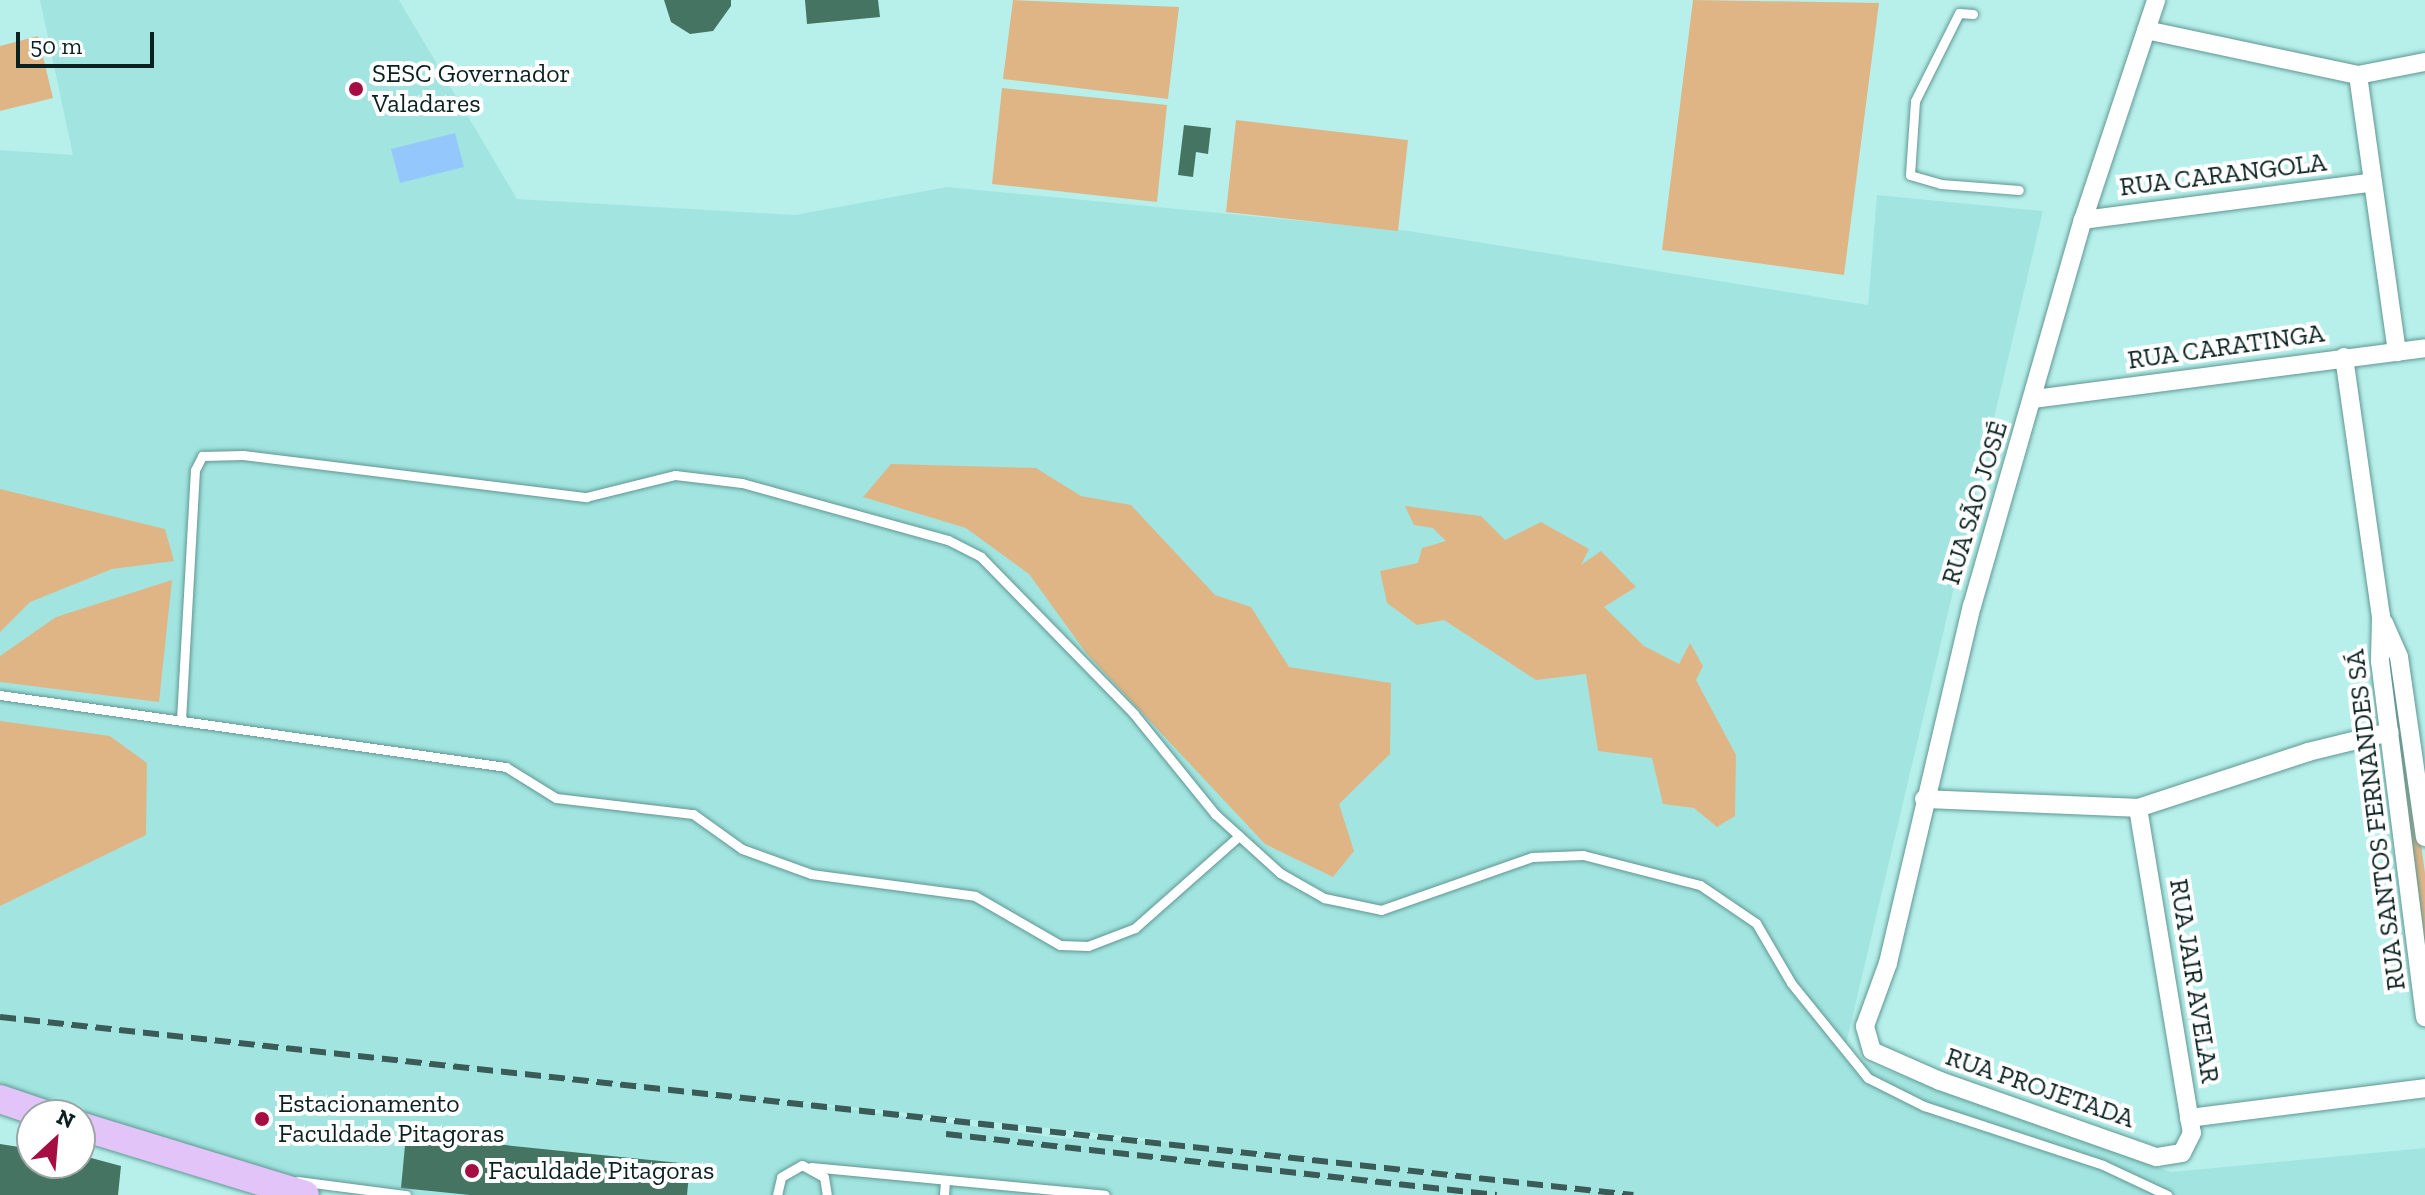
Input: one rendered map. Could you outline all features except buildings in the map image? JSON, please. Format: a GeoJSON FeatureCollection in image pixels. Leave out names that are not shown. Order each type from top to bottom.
{"type":"FeatureCollection","features":[{"type":"Feature","properties":{"kind":"main road"},"geometry":{"type":"LineString","coordinates":[[96,1131],[305,1195]]}},
{"type":"Feature","properties":{"kind":"street","name":"RUA SÃO JOSÉ"},"geometry":{"type":"LineString","coordinates":[[1865,1026],[1888,963],[1924,799],[2083,220],[2156,0]]}},
{"type":"Feature","properties":{"kind":"street"},"geometry":{"type":"LineString","coordinates":[[2146,30],[2358,75],[2425,62]]}},
{"type":"Feature","properties":{"kind":"street"},"geometry":{"type":"LineString","coordinates":[[2358,75],[2369,183],[2397,352]]}},
{"type":"Feature","properties":{"kind":"street","name":"RUA CARANGOLA"},"geometry":{"type":"LineString","coordinates":[[2083,220],[2369,183]]}},
{"type":"Feature","properties":{"kind":"street","name":"RUA CARATINGA"},"geometry":{"type":"LineString","coordinates":[[2034,399],[2425,348]]}},
{"type":"Feature","properties":{"kind":"street","name":"RUA SANTOS FERNANDES SÁ"},"geometry":{"type":"LineString","coordinates":[[2344,357],[2381,616],[2390,732],[2425,1017]]}},
{"type":"Feature","properties":{"kind":"street","name":"RUA SANTOS FERNANDES SÁ"},"geometry":{"type":"LineString","coordinates":[[2381,616],[2399,657],[2425,837]]}},
{"type":"Feature","properties":{"kind":"street"},"geometry":{"type":"LineString","coordinates":[[1924,799],[2138,808],[2390,732]]}},
{"type":"Feature","properties":{"kind":"street","name":"RUA JAIR AVELAR"},"geometry":{"type":"LineString","coordinates":[[2138,808],[2189,1118],[2425,1088]]}},
{"type":"Feature","properties":{"kind":"street","name":"RUA PROJETADA"},"geometry":{"type":"LineString","coordinates":[[1865,1026],[1868,1045],[1883,1058],[2156,1157],[2176,1157],[2186,1149],[2189,1118]]}},
{"type":"Feature","properties":{"kind":"lane"},"geometry":{"type":"LineString","coordinates":[[1973,14],[1959,13],[1915,101],[1910,175],[1941,184],[2019,190]]}},
{"type":"Feature","properties":{"kind":"lane"},"geometry":{"type":"LineString","coordinates":[[181,720],[195,470],[202,456],[243,455],[586,497],[689,475],[894,524],[981,557],[1029,601],[1239,836],[1280,873],[1324,898],[1381,910],[1532,857],[1583,855],[1700,885],[1756,923],[1791,983],[1868,1078],[1924,1106],[2103,1165],[2167,1195]]}},
{"type":"Feature","properties":{"kind":"lane"},"geometry":{"type":"LineString","coordinates":[[0,695],[506,767],[556,798],[693,814],[742,849],[776,864],[836,879],[975,896],[1060,945],[1088,946],[1135,928],[1239,836]]}},
{"type":"Feature","properties":{"kind":"lane"},"geometry":{"type":"LineString","coordinates":[[811,1167],[824,1177],[827,1195]]}},
{"type":"Feature","properties":{"kind":"lane"},"geometry":{"type":"LineString","coordinates":[[777,1195],[786,1171],[811,1167],[1105,1195]]}},
{"type":"Feature","properties":{"kind":"lane"},"geometry":{"type":"LineString","coordinates":[[944,1195],[945,1180]]}},
{"type":"Feature","properties":{"kind":"lane"},"geometry":{"type":"LineString","coordinates":[[262,1184],[295,1181],[406,1195]]}},
{"type":"Feature","properties":{"kind":"shaded area"},"geometry":{"type":"Polygon","coordinates":[[[40,0],[399,0],[517,199],[795,215],[947,187],[1409,231],[1868,305],[1877,195],[2043,211],[1846,1044],[1858,1060],[2171,1172],[2425,1148],[2425,1195],[350,1195],[96,1118],[96,1099],[33,1099],[0,1089],[0,150],[73,155],[40,0]],[[783,1100],[1058,1138],[1172,1141],[783,1100]]]}},
{"type":"Feature","properties":{"kind":"shaded area"},"geometry":{"type":"Polygon","coordinates":[[[1013,0],[1179,7],[1168,99],[1003,79],[1013,0]]]}},
{"type":"Feature","properties":{"kind":"shaded area"},"geometry":{"type":"Polygon","coordinates":[[[1693,0],[1879,3],[1844,275],[1662,250],[1693,0]]]}},
{"type":"Feature","properties":{"kind":"shaded area"},"geometry":{"type":"Polygon","coordinates":[[[38,36],[53,98],[0,111],[0,46],[38,36]]]}},
{"type":"Feature","properties":{"kind":"shaded area"},"geometry":{"type":"Polygon","coordinates":[[[1002,88],[1167,105],[1157,202],[992,184],[1002,88]]]}},
{"type":"Feature","properties":{"kind":"shaded area"},"geometry":{"type":"Polygon","coordinates":[[[1236,120],[1408,140],[1398,231],[1226,212],[1236,120]]]}},
{"type":"Feature","properties":{"kind":"shaded area"},"geometry":{"type":"Polygon","coordinates":[[[455,133],[464,167],[400,183],[391,149],[455,133]]]}},
{"type":"Feature","properties":{"kind":"shaded area"},"geometry":{"type":"Polygon","coordinates":[[[891,464],[1036,468],[1081,496],[1131,505],[1215,595],[1251,607],[1289,667],[1391,683],[1390,754],[1339,804],[1354,851],[1333,877],[1265,844],[1087,654],[1029,574],[966,528],[863,497],[891,464]]]}},
{"type":"Feature","properties":{"kind":"shaded area"},"geometry":{"type":"Polygon","coordinates":[[[0,489],[165,529],[174,561],[112,569],[30,602],[0,632],[0,489]]]}},
{"type":"Feature","properties":{"kind":"shaded area"},"geometry":{"type":"Polygon","coordinates":[[[1405,506],[1481,516],[1505,540],[1541,522],[1589,549],[1581,565],[1601,551],[1636,587],[1604,607],[1644,646],[1679,664],[1690,643],[1703,666],[1696,680],[1736,755],[1735,816],[1717,827],[1694,808],[1663,804],[1652,758],[1598,751],[1586,674],[1536,680],[1444,620],[1417,625],[1387,603],[1380,571],[1418,563],[1422,548],[1446,541],[1433,528],[1414,525],[1405,506]]]}},
{"type":"Feature","properties":{"kind":"shaded area"},"geometry":{"type":"Polygon","coordinates":[[[172,580],[159,702],[0,682],[0,656],[56,617],[172,580]]]}},
{"type":"Feature","properties":{"kind":"shaded area"},"geometry":{"type":"Polygon","coordinates":[[[2389,663],[2396,665],[2425,873],[2425,979],[2389,663]]]}},
{"type":"Feature","properties":{"kind":"shaded area"},"geometry":{"type":"Polygon","coordinates":[[[0,721],[110,736],[147,763],[146,835],[0,906],[0,721]]]}},
{"type":"Feature","properties":{"kind":"railway"},"geometry":{"type":"LineString","coordinates":[[0,1017],[1633,1195]]}},
{"type":"Feature","properties":{"kind":"railway"},"geometry":{"type":"LineString","coordinates":[[946,1134],[1497,1195]]}},
{"type":"Feature","properties":{"kind":"place","name":"SESC Governador Valadares"},"geometry":{"type":"Point","coordinates":[356,89]}},
{"type":"Feature","properties":{"kind":"place","name":"Estacionamento Faculdade Pitagoras"},"geometry":{"type":"Point","coordinates":[262,1119]}},
{"type":"Feature","properties":{"kind":"place","name":"Faculdade Pitagoras"},"geometry":{"type":"Point","coordinates":[472,1171]}}]}
